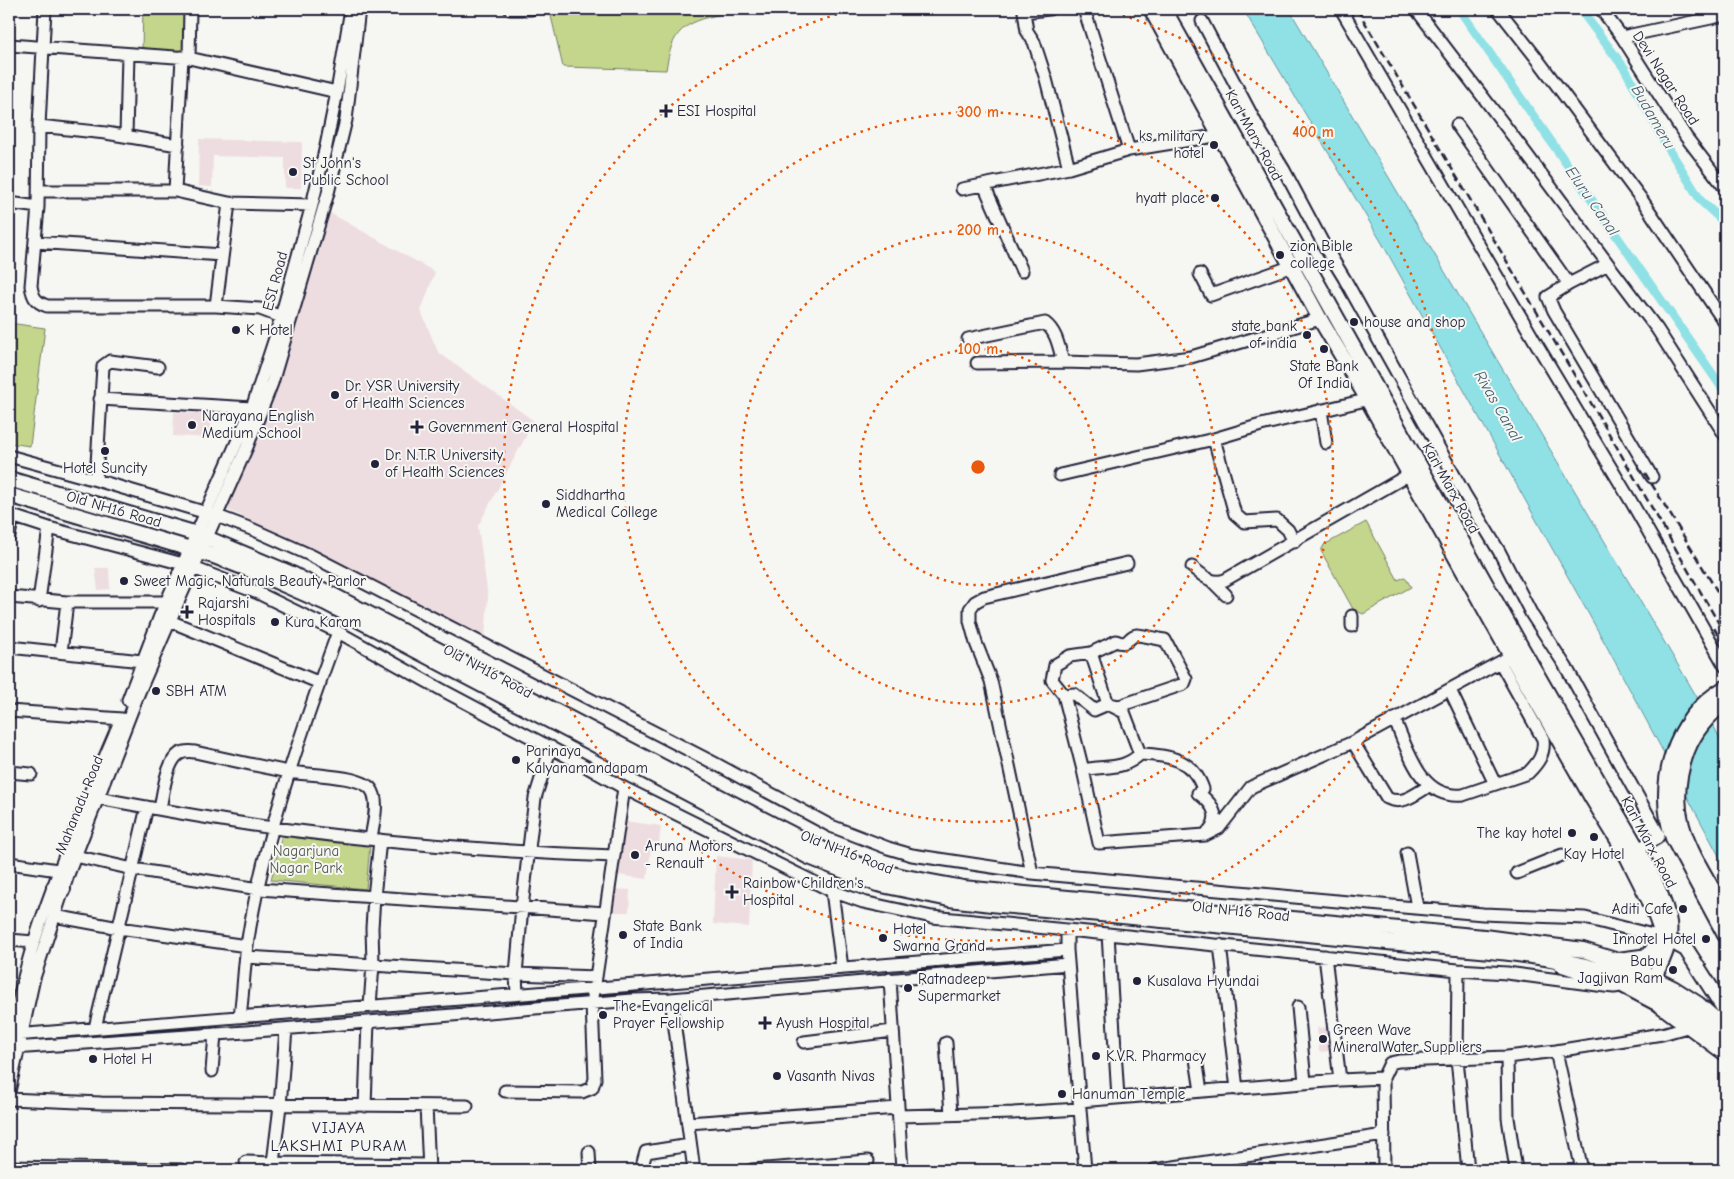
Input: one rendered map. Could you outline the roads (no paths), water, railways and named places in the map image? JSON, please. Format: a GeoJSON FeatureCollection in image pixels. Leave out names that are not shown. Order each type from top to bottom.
{"type":"FeatureCollection","features":[{"type":"Feature","properties":{"kind":"highway"},"geometry":{"type":"LineString","coordinates":[[1618,961],[1649,957]]}},
{"type":"Feature","properties":{"kind":"main road","name":"Karl Marx Road"},"geometry":{"type":"LineString","coordinates":[[1151,9],[1201,87],[1305,260],[1375,398],[1410,474],[1470,568],[1505,659],[1561,730],[1592,798],[1624,850],[1645,892],[1657,917],[1664,938]]}},
{"type":"Feature","properties":{"kind":"main road","name":"Karl Marx Road"},"geometry":{"type":"LineString","coordinates":[[1164,9],[1201,87],[1221,136],[1320,318],[1375,398],[1561,730],[1638,849],[1660,894],[1668,918],[1661,962],[1650,984]]}},
{"type":"Feature","properties":{"kind":"main road","name":"Old NH16 Road"},"geometry":{"type":"LineString","coordinates":[[9,479],[202,536],[292,574],[815,846],[857,864],[892,874],[963,888],[1484,937],[1583,950],[1618,961],[1631,980]]}},
{"type":"Feature","properties":{"kind":"main road","name":"Old NH16 Road"},"geometry":{"type":"LineString","coordinates":[[9,495],[195,550],[253,570],[326,604],[809,857],[877,884],[949,899],[1000,905],[1496,952],[1583,965],[1631,980],[1673,988],[1698,1004],[1725,1028]]}},
{"type":"Feature","properties":{"kind":"main road"},"geometry":{"type":"LineString","coordinates":[[1725,688],[1703,706],[1681,734],[1670,763],[1665,789],[1667,821],[1672,838],[1725,935]]}},
{"type":"Feature","properties":{"kind":"main road"},"geometry":{"type":"LineString","coordinates":[[1725,704],[1699,729],[1690,744],[1682,765],[1678,788],[1678,809],[1682,830],[1725,912]]}},
{"type":"Feature","properties":{"kind":"main road","name":"Karl Marx Road"},"geometry":{"type":"LineString","coordinates":[[1631,980],[1655,946],[1664,938]]}},
{"type":"Feature","properties":{"kind":"main road"},"geometry":{"type":"LineString","coordinates":[[1664,938],[1686,949],[1725,1010]]}},
{"type":"Feature","properties":{"kind":"main road","name":"Old NH16 Road"},"geometry":{"type":"LineString","coordinates":[[1650,984],[1672,1004],[1696,1020],[1725,1045]]}},
{"type":"Feature","properties":{"kind":"street"},"geometry":{"type":"LineString","coordinates":[[45,9],[38,126],[39,191],[31,286],[32,296],[38,303],[48,306],[216,306],[260,309],[286,319]]}},
{"type":"Feature","properties":{"kind":"street"},"geometry":{"type":"LineString","coordinates":[[175,191],[190,9]]}},
{"type":"Feature","properties":{"kind":"street","name":"ESI Road"},"geometry":{"type":"LineString","coordinates":[[211,515],[261,413],[272,383],[337,92],[351,9]]}},
{"type":"Feature","properties":{"kind":"street","name":"ESI Road"},"geometry":{"type":"LineString","coordinates":[[202,536],[286,319],[328,193],[346,120],[359,9]]}},
{"type":"Feature","properties":{"kind":"street"},"geometry":{"type":"LineString","coordinates":[[510,9],[531,9]]}},
{"type":"Feature","properties":{"kind":"street"},"geometry":{"type":"LineString","coordinates":[[1048,9],[1024,12],[1027,31],[1034,42],[1046,78],[1069,168]]}},
{"type":"Feature","properties":{"kind":"street"},"geometry":{"type":"LineString","coordinates":[[1084,9],[1129,150]]}},
{"type":"Feature","properties":{"kind":"street"},"geometry":{"type":"LineString","coordinates":[[1341,9],[1536,343],[1632,502],[1725,666]]}},
{"type":"Feature","properties":{"kind":"street"},"geometry":{"type":"LineString","coordinates":[[1416,9],[1526,152],[1657,330],[1693,382],[1725,435]]}},
{"type":"Feature","properties":{"kind":"street"},"geometry":{"type":"LineString","coordinates":[[1498,9],[1535,56],[1721,308],[1725,324]]}},
{"type":"Feature","properties":{"kind":"street","name":"Devi Nagar Road"},"geometry":{"type":"LineString","coordinates":[[1605,9],[1677,124],[1725,188]]}},
{"type":"Feature","properties":{"kind":"street"},"geometry":{"type":"LineString","coordinates":[[1622,37],[1725,15]]}},
{"type":"Feature","properties":{"kind":"street"},"geometry":{"type":"LineString","coordinates":[[1202,21],[1259,130],[1284,170],[1325,247],[1464,493],[1499,551],[1532,615],[1566,667],[1659,836],[1638,849]]}},
{"type":"Feature","properties":{"kind":"street"},"geometry":{"type":"LineString","coordinates":[[9,45],[185,58],[337,92]]}},
{"type":"Feature","properties":{"kind":"street"},"geometry":{"type":"LineString","coordinates":[[126,136],[128,54]]}},
{"type":"Feature","properties":{"kind":"street"},"geometry":{"type":"LineString","coordinates":[[1457,125],[1570,284]]}},
{"type":"Feature","properties":{"kind":"street"},"geometry":{"type":"LineString","coordinates":[[38,126],[126,136],[178,145]]}},
{"type":"Feature","properties":{"kind":"street"},"geometry":{"type":"LineString","coordinates":[[962,190],[1069,168],[1129,150],[1221,136]]}},
{"type":"Feature","properties":{"kind":"street"},"geometry":{"type":"LineString","coordinates":[[984,185],[1022,271]]}},
{"type":"Feature","properties":{"kind":"street"},"geometry":{"type":"LineString","coordinates":[[39,191],[175,191],[229,203],[312,205]]}},
{"type":"Feature","properties":{"kind":"street"},"geometry":{"type":"LineString","coordinates":[[9,203],[38,207]]}},
{"type":"Feature","properties":{"kind":"street"},"geometry":{"type":"LineString","coordinates":[[216,306],[229,203]]}},
{"type":"Feature","properties":{"kind":"street"},"geometry":{"type":"LineString","coordinates":[[35,242],[222,255]]}},
{"type":"Feature","properties":{"kind":"street"},"geometry":{"type":"LineString","coordinates":[[1200,274],[1211,295],[1292,267],[1305,260]]}},
{"type":"Feature","properties":{"kind":"street"},"geometry":{"type":"LineString","coordinates":[[1608,264],[1548,297],[1652,477]]}},
{"type":"Feature","properties":{"kind":"street"},"geometry":{"type":"LineString","coordinates":[[977,363],[1063,362],[1136,364],[1190,358],[1320,318]]}},
{"type":"Feature","properties":{"kind":"street"},"geometry":{"type":"LineString","coordinates":[[968,339],[1045,323],[1052,328],[1063,362]]}},
{"type":"Feature","properties":{"kind":"street"},"geometry":{"type":"LineString","coordinates":[[96,480],[103,366],[105,363],[117,362],[158,367]]}},
{"type":"Feature","properties":{"kind":"street"},"geometry":{"type":"LineString","coordinates":[[1060,475],[1214,439],[1261,425],[1375,398]]}},
{"type":"Feature","properties":{"kind":"street"},"geometry":{"type":"LineString","coordinates":[[100,399],[252,408]]}},
{"type":"Feature","properties":{"kind":"street"},"geometry":{"type":"LineString","coordinates":[[1321,410],[1326,443]]}},
{"type":"Feature","properties":{"kind":"street"},"geometry":{"type":"LineString","coordinates":[[1214,439],[1235,514],[1244,522],[1277,520],[1288,530],[1294,542]]}},
{"type":"Feature","properties":{"kind":"street"},"geometry":{"type":"LineString","coordinates":[[9,456],[96,480],[254,530],[310,555],[706,759],[831,826],[912,855],[1032,873],[1482,914],[1585,918],[1664,938]]}},
{"type":"Feature","properties":{"kind":"street"},"geometry":{"type":"LineString","coordinates":[[1212,581],[1219,583],[1225,580],[1410,474]]}},
{"type":"Feature","properties":{"kind":"street"},"geometry":{"type":"LineString","coordinates":[[9,536],[11,515],[49,528],[188,566],[258,593],[338,632],[624,788],[832,891],[863,902],[932,917],[1458,970],[1507,973],[1614,987],[1631,980],[1659,1006],[1725,1054]]}},
{"type":"Feature","properties":{"kind":"street"},"geometry":{"type":"LineString","coordinates":[[39,601],[49,528]]}},
{"type":"Feature","properties":{"kind":"street","name":"Mahanadu Road"},"geometry":{"type":"LineString","coordinates":[[64,871],[75,856],[139,692],[170,620],[188,566],[202,536]]}},
{"type":"Feature","properties":{"kind":"street"},"geometry":{"type":"LineString","coordinates":[[1032,873],[991,681],[976,643],[970,620],[970,609],[984,597],[1127,563]]}},
{"type":"Feature","properties":{"kind":"street","name":"Mahanadu Road"},"geometry":{"type":"LineString","coordinates":[[9,1092],[13,1041],[34,942],[58,888],[90,791],[122,719],[142,661],[166,602],[188,566]]}},
{"type":"Feature","properties":{"kind":"street"},"geometry":{"type":"LineString","coordinates":[[1192,567],[1212,581],[1226,595]]}},
{"type":"Feature","properties":{"kind":"street"},"geometry":{"type":"LineString","coordinates":[[9,597],[66,602],[166,602]]}},
{"type":"Feature","properties":{"kind":"street"},"geometry":{"type":"LineString","coordinates":[[61,652],[66,602]]}},
{"type":"Feature","properties":{"kind":"street"},"geometry":{"type":"LineString","coordinates":[[170,620],[320,682]]}},
{"type":"Feature","properties":{"kind":"street"},"geometry":{"type":"LineString","coordinates":[[240,1017],[247,952],[259,889],[274,828],[290,772],[338,632]]}},
{"type":"Feature","properties":{"kind":"street"},"geometry":{"type":"LineString","coordinates":[[1064,695],[1074,694],[1094,710],[1108,704],[1119,706],[1184,684],[1186,679],[1165,640],[1146,638],[1140,635],[1133,636],[1129,642],[1122,644],[1116,641],[1091,653],[1070,656],[1055,665],[1052,680],[1064,695],[1099,842],[1205,835],[1219,828],[1251,787],[1352,742],[1394,719],[1450,690],[1505,659],[1543,739],[1544,748],[1541,757],[1528,773],[1463,795],[1442,794],[1429,786],[1417,769],[1394,719]]}},
{"type":"Feature","properties":{"kind":"street"},"geometry":{"type":"LineString","coordinates":[[9,647],[142,661]]}},
{"type":"Feature","properties":{"kind":"street"},"geometry":{"type":"LineString","coordinates":[[1091,653],[1108,704],[1124,712],[1140,754]]}},
{"type":"Feature","properties":{"kind":"street"},"geometry":{"type":"LineString","coordinates":[[1450,690],[1495,784]]}},
{"type":"Feature","properties":{"kind":"street"},"geometry":{"type":"LineString","coordinates":[[9,711],[122,719]]}},
{"type":"Feature","properties":{"kind":"street"},"geometry":{"type":"LineString","coordinates":[[1352,742],[1387,798],[1394,802],[1401,802],[1429,786]]}},
{"type":"Feature","properties":{"kind":"street"},"geometry":{"type":"LineString","coordinates":[[516,994],[522,907],[535,798],[551,747]]}},
{"type":"Feature","properties":{"kind":"street"},"geometry":{"type":"LineString","coordinates":[[160,809],[169,770],[178,755],[184,752],[194,752],[290,772],[349,779],[365,784],[370,788],[376,799],[372,928],[373,964],[370,1006]]}},
{"type":"Feature","properties":{"kind":"street"},"geometry":{"type":"LineString","coordinates":[[1083,770],[1098,767],[1114,768],[1132,762],[1140,754]]}},
{"type":"Feature","properties":{"kind":"street"},"geometry":{"type":"LineString","coordinates":[[1140,754],[1172,757],[1192,768],[1200,779],[1203,789],[1198,793],[1205,798],[1214,810],[1215,822],[1211,830],[1205,835]]}},
{"type":"Feature","properties":{"kind":"street"},"geometry":{"type":"LineString","coordinates":[[9,772],[31,774]]}},
{"type":"Feature","properties":{"kind":"street"},"geometry":{"type":"LineString","coordinates":[[505,1091],[582,1092],[592,1088],[596,1080],[592,1004],[624,788]]}},
{"type":"Feature","properties":{"kind":"street"},"geometry":{"type":"LineString","coordinates":[[98,798],[274,828],[528,853],[614,856]]}},
{"type":"Feature","properties":{"kind":"street"},"geometry":{"type":"LineString","coordinates":[[95,1028],[147,807]]}},
{"type":"Feature","properties":{"kind":"street"},"geometry":{"type":"LineString","coordinates":[[1407,853],[1417,907]]}},
{"type":"Feature","properties":{"kind":"street"},"geometry":{"type":"LineString","coordinates":[[1517,873],[1562,855]]}},
{"type":"Feature","properties":{"kind":"street"},"geometry":{"type":"LineString","coordinates":[[75,856],[133,869],[259,889],[605,913]]}},
{"type":"Feature","properties":{"kind":"street"},"geometry":{"type":"LineString","coordinates":[[9,863],[64,871]]}},
{"type":"Feature","properties":{"kind":"street","name":"Mahanadu Road"},"geometry":{"type":"LineString","coordinates":[[13,1041],[54,916],[58,888]]}},
{"type":"Feature","properties":{"kind":"street"},"geometry":{"type":"LineString","coordinates":[[832,891],[837,968],[832,984]]}},
{"type":"Feature","properties":{"kind":"street"},"geometry":{"type":"LineString","coordinates":[[54,916],[247,952],[373,964],[516,974],[596,976]]}},
{"type":"Feature","properties":{"kind":"street"},"geometry":{"type":"LineString","coordinates":[[1067,930],[1068,964],[1085,1170]]}},
{"type":"Feature","properties":{"kind":"street"},"geometry":{"type":"LineString","coordinates":[[1108,934],[1118,1098]]}},
{"type":"Feature","properties":{"kind":"street"},"geometry":{"type":"LineString","coordinates":[[9,940],[34,942]]}},
{"type":"Feature","properties":{"kind":"street"},"geometry":{"type":"LineString","coordinates":[[1220,945],[1237,1089]]}},
{"type":"Feature","properties":{"kind":"street"},"geometry":{"type":"LineString","coordinates":[[13,1041],[95,1028],[1067,950]]}},
{"type":"Feature","properties":{"kind":"street"},"geometry":{"type":"LineString","coordinates":[[1325,956],[1340,1080]]}},
{"type":"Feature","properties":{"kind":"street"},"geometry":{"type":"LineString","coordinates":[[13,1041],[214,1034],[286,1029],[649,999],[670,999],[1068,964]]}},
{"type":"Feature","properties":{"kind":"street"},"geometry":{"type":"LineString","coordinates":[[1458,970],[1458,1059],[1468,1170]]}},
{"type":"Feature","properties":{"kind":"street"},"geometry":{"type":"LineString","coordinates":[[890,979],[902,1170]]}},
{"type":"Feature","properties":{"kind":"street"},"geometry":{"type":"LineString","coordinates":[[670,999],[694,1170]]}},
{"type":"Feature","properties":{"kind":"street"},"geometry":{"type":"LineString","coordinates":[[1298,1007],[1306,1082]]}},
{"type":"Feature","properties":{"kind":"street"},"geometry":{"type":"LineString","coordinates":[[365,1106],[368,1022]]}},
{"type":"Feature","properties":{"kind":"street"},"geometry":{"type":"LineString","coordinates":[[1384,1170],[1383,1078],[1390,1063],[1507,1057],[1556,1052],[1662,1034],[1688,1027]]}},
{"type":"Feature","properties":{"kind":"street"},"geometry":{"type":"LineString","coordinates":[[273,1163],[286,1029]]}},
{"type":"Feature","properties":{"kind":"street"},"geometry":{"type":"LineString","coordinates":[[804,1042],[893,1030]]}},
{"type":"Feature","properties":{"kind":"street"},"geometry":{"type":"LineString","coordinates":[[212,1071],[214,1034]]}},
{"type":"Feature","properties":{"kind":"street"},"geometry":{"type":"LineString","coordinates":[[946,1043],[951,1114]]}},
{"type":"Feature","properties":{"kind":"street"},"geometry":{"type":"LineString","coordinates":[[1556,1052],[1582,1170]]}},
{"type":"Feature","properties":{"kind":"street"},"geometry":{"type":"LineString","coordinates":[[1507,1057],[1508,1118],[1516,1170]]}},
{"type":"Feature","properties":{"kind":"street"},"geometry":{"type":"LineString","coordinates":[[1196,1058],[1201,1092]]}},
{"type":"Feature","properties":{"kind":"street"},"geometry":{"type":"LineString","coordinates":[[688,1123],[898,1112],[951,1114],[1014,1113],[1118,1098],[1306,1082],[1383,1078]]}},
{"type":"Feature","properties":{"kind":"street"},"geometry":{"type":"LineString","coordinates":[[9,1098],[101,1103],[280,1106],[467,1106]]}},
{"type":"Feature","properties":{"kind":"street"},"geometry":{"type":"LineString","coordinates":[[246,1162],[378,1168],[429,1168],[426,1106]]}},
{"type":"Feature","properties":{"kind":"street"},"geometry":{"type":"LineString","coordinates":[[1154,1170],[1384,1135]]}},
{"type":"Feature","properties":{"kind":"street"},"geometry":{"type":"LineString","coordinates":[[641,1170],[646,1152],[690,1145]]}},
{"type":"Feature","properties":{"kind":"street"},"geometry":{"type":"LineString","coordinates":[[589,1152],[590,1170]]}},
{"type":"Feature","properties":{"kind":"street"},"geometry":{"type":"LineString","coordinates":[[752,1170],[868,1161]]}},
{"type":"Feature","properties":{"kind":"street"},"geometry":{"type":"LineString","coordinates":[[9,1167],[181,1170]]}},
{"type":"Feature","properties":{"kind":"water","name":"Rivas Canal"},"geometry":{"type":"Polygon","coordinates":[[[1243,9],[1289,9],[1710,719],[1725,748],[1725,867],[1607,647],[1382,243],[1243,9]]]}},
{"type":"Feature","properties":{"kind":"waterway","name":"Eluru Canal"},"geometry":{"type":"LineString","coordinates":[[1459,9],[1725,392]]}},
{"type":"Feature","properties":{"kind":"waterway","name":"Budameru"},"geometry":{"type":"LineString","coordinates":[[1580,9],[1625,69],[1664,141],[1701,201],[1725,223]]}},
{"type":"Feature","properties":{"kind":"railway"},"geometry":{"type":"LineString","coordinates":[[1357,9],[1604,425],[1725,634]]}},
{"type":"Feature","properties":{"kind":"railway"},"geometry":{"type":"LineString","coordinates":[[1645,473],[1725,604]]}},
{"type":"Feature","properties":{"kind":"railway"},"geometry":{"type":"LineString","coordinates":[[1714,628],[1725,647]]}},
{"type":"Feature","properties":{"kind":"place","name":"ESI Hospital"},"geometry":{"type":"Point","coordinates":[666,111]}},
{"type":"Feature","properties":{"kind":"place","name":"ks military hotel"},"geometry":{"type":"Point","coordinates":[1214,145]}},
{"type":"Feature","properties":{"kind":"place","name":"St John's Public School"},"geometry":{"type":"Point","coordinates":[293,172]}},
{"type":"Feature","properties":{"kind":"place","name":"hyatt place"},"geometry":{"type":"Point","coordinates":[1215,198]}},
{"type":"Feature","properties":{"kind":"place","name":"zion Bible college"},"geometry":{"type":"Point","coordinates":[1280,255]}},
{"type":"Feature","properties":{"kind":"place","name":"house and shop"},"geometry":{"type":"Point","coordinates":[1354,322]}},
{"type":"Feature","properties":{"kind":"place","name":"K Hotel"},"geometry":{"type":"Point","coordinates":[236,330]}},
{"type":"Feature","properties":{"kind":"place","name":"state bank of india"},"geometry":{"type":"Point","coordinates":[1307,335]}},
{"type":"Feature","properties":{"kind":"place","name":"State Bank Of India"},"geometry":{"type":"Point","coordinates":[1324,349]}},
{"type":"Feature","properties":{"kind":"place","name":"Dr. YSR University of Health Sciences"},"geometry":{"type":"Point","coordinates":[335,395]}},
{"type":"Feature","properties":{"kind":"place","name":"Narayana English Medium School"},"geometry":{"type":"Point","coordinates":[192,425]}},
{"type":"Feature","properties":{"kind":"place","name":"Government General Hospital"},"geometry":{"type":"Point","coordinates":[417,427]}},
{"type":"Feature","properties":{"kind":"place","name":"Hotel Suncity"},"geometry":{"type":"Point","coordinates":[105,451]}},
{"type":"Feature","properties":{"kind":"place","name":"Dr. N.T.R University of Health Sciences"},"geometry":{"type":"Point","coordinates":[375,464]}},
{"type":"Feature","properties":{"kind":"place","name":"Siddhartha Medical College"},"geometry":{"type":"Point","coordinates":[546,504]}},
{"type":"Feature","properties":{"kind":"place","name":"Sweet Magic, Naturals Beauty Parlor"},"geometry":{"type":"Point","coordinates":[124,581]}},
{"type":"Feature","properties":{"kind":"place","name":"Rajarshi Hospitals"},"geometry":{"type":"Point","coordinates":[187,612]}},
{"type":"Feature","properties":{"kind":"place","name":"Kura Karam"},"geometry":{"type":"Point","coordinates":[275,622]}},
{"type":"Feature","properties":{"kind":"place","name":"SBH ATM"},"geometry":{"type":"Point","coordinates":[156,691]}},
{"type":"Feature","properties":{"kind":"place","name":"Parinaya Kalyanamandapam"},"geometry":{"type":"Point","coordinates":[516,760]}},
{"type":"Feature","properties":{"kind":"place","name":"The kay hotel"},"geometry":{"type":"Point","coordinates":[1572,833]}},
{"type":"Feature","properties":{"kind":"place","name":"Kay Hotel"},"geometry":{"type":"Point","coordinates":[1594,837]}},
{"type":"Feature","properties":{"kind":"place","name":"Aruna Motors - Renault"},"geometry":{"type":"Point","coordinates":[635,855]}},
{"type":"Feature","properties":{"kind":"place","name":"Rainbow Children's Hospital"},"geometry":{"type":"Point","coordinates":[732,892]}},
{"type":"Feature","properties":{"kind":"place","name":"Aditi Cafe"},"geometry":{"type":"Point","coordinates":[1683,909]}},
{"type":"Feature","properties":{"kind":"place","name":"State Bank of India"},"geometry":{"type":"Point","coordinates":[623,935]}},
{"type":"Feature","properties":{"kind":"place","name":"Hotel Swarna Grand"},"geometry":{"type":"Point","coordinates":[883,938]}},
{"type":"Feature","properties":{"kind":"place","name":"Innotel Hotel"},"geometry":{"type":"Point","coordinates":[1706,939]}},
{"type":"Feature","properties":{"kind":"place","name":"Babu Jagjivan Ram"},"geometry":{"type":"Point","coordinates":[1673,970]}},
{"type":"Feature","properties":{"kind":"place","name":"Kusalava Hyundai"},"geometry":{"type":"Point","coordinates":[1137,981]}},
{"type":"Feature","properties":{"kind":"place","name":"Ratnadeep Supermarket"},"geometry":{"type":"Point","coordinates":[908,988]}},
{"type":"Feature","properties":{"kind":"place","name":"The Evangelical Prayer Fellowship"},"geometry":{"type":"Point","coordinates":[603,1015]}},
{"type":"Feature","properties":{"kind":"place","name":"Ayush Hospital"},"geometry":{"type":"Point","coordinates":[765,1023]}},
{"type":"Feature","properties":{"kind":"place","name":"Green Wave MineralWater Suppliers"},"geometry":{"type":"Point","coordinates":[1323,1039]}},
{"type":"Feature","properties":{"kind":"place","name":"K.V.R. Pharmacy"},"geometry":{"type":"Point","coordinates":[1096,1056]}},
{"type":"Feature","properties":{"kind":"place","name":"Hotel H"},"geometry":{"type":"Point","coordinates":[93,1059]}},
{"type":"Feature","properties":{"kind":"place","name":"Vasanth Nivas"},"geometry":{"type":"Point","coordinates":[777,1076]}},
{"type":"Feature","properties":{"kind":"place","name":"Hanuman Temple"},"geometry":{"type":"Point","coordinates":[1062,1094]}},
{"type":"Feature","properties":{"kind":"district","name":"VIJAYA LAKSHMI PURAM"},"geometry":{"type":"Point","coordinates":[339,1137]}},
{"type":"Feature","properties":{"kind":"park label","name":"Nagarjuna Nagar Park"},"geometry":{"type":"Point","coordinates":[306,860]}}]}
